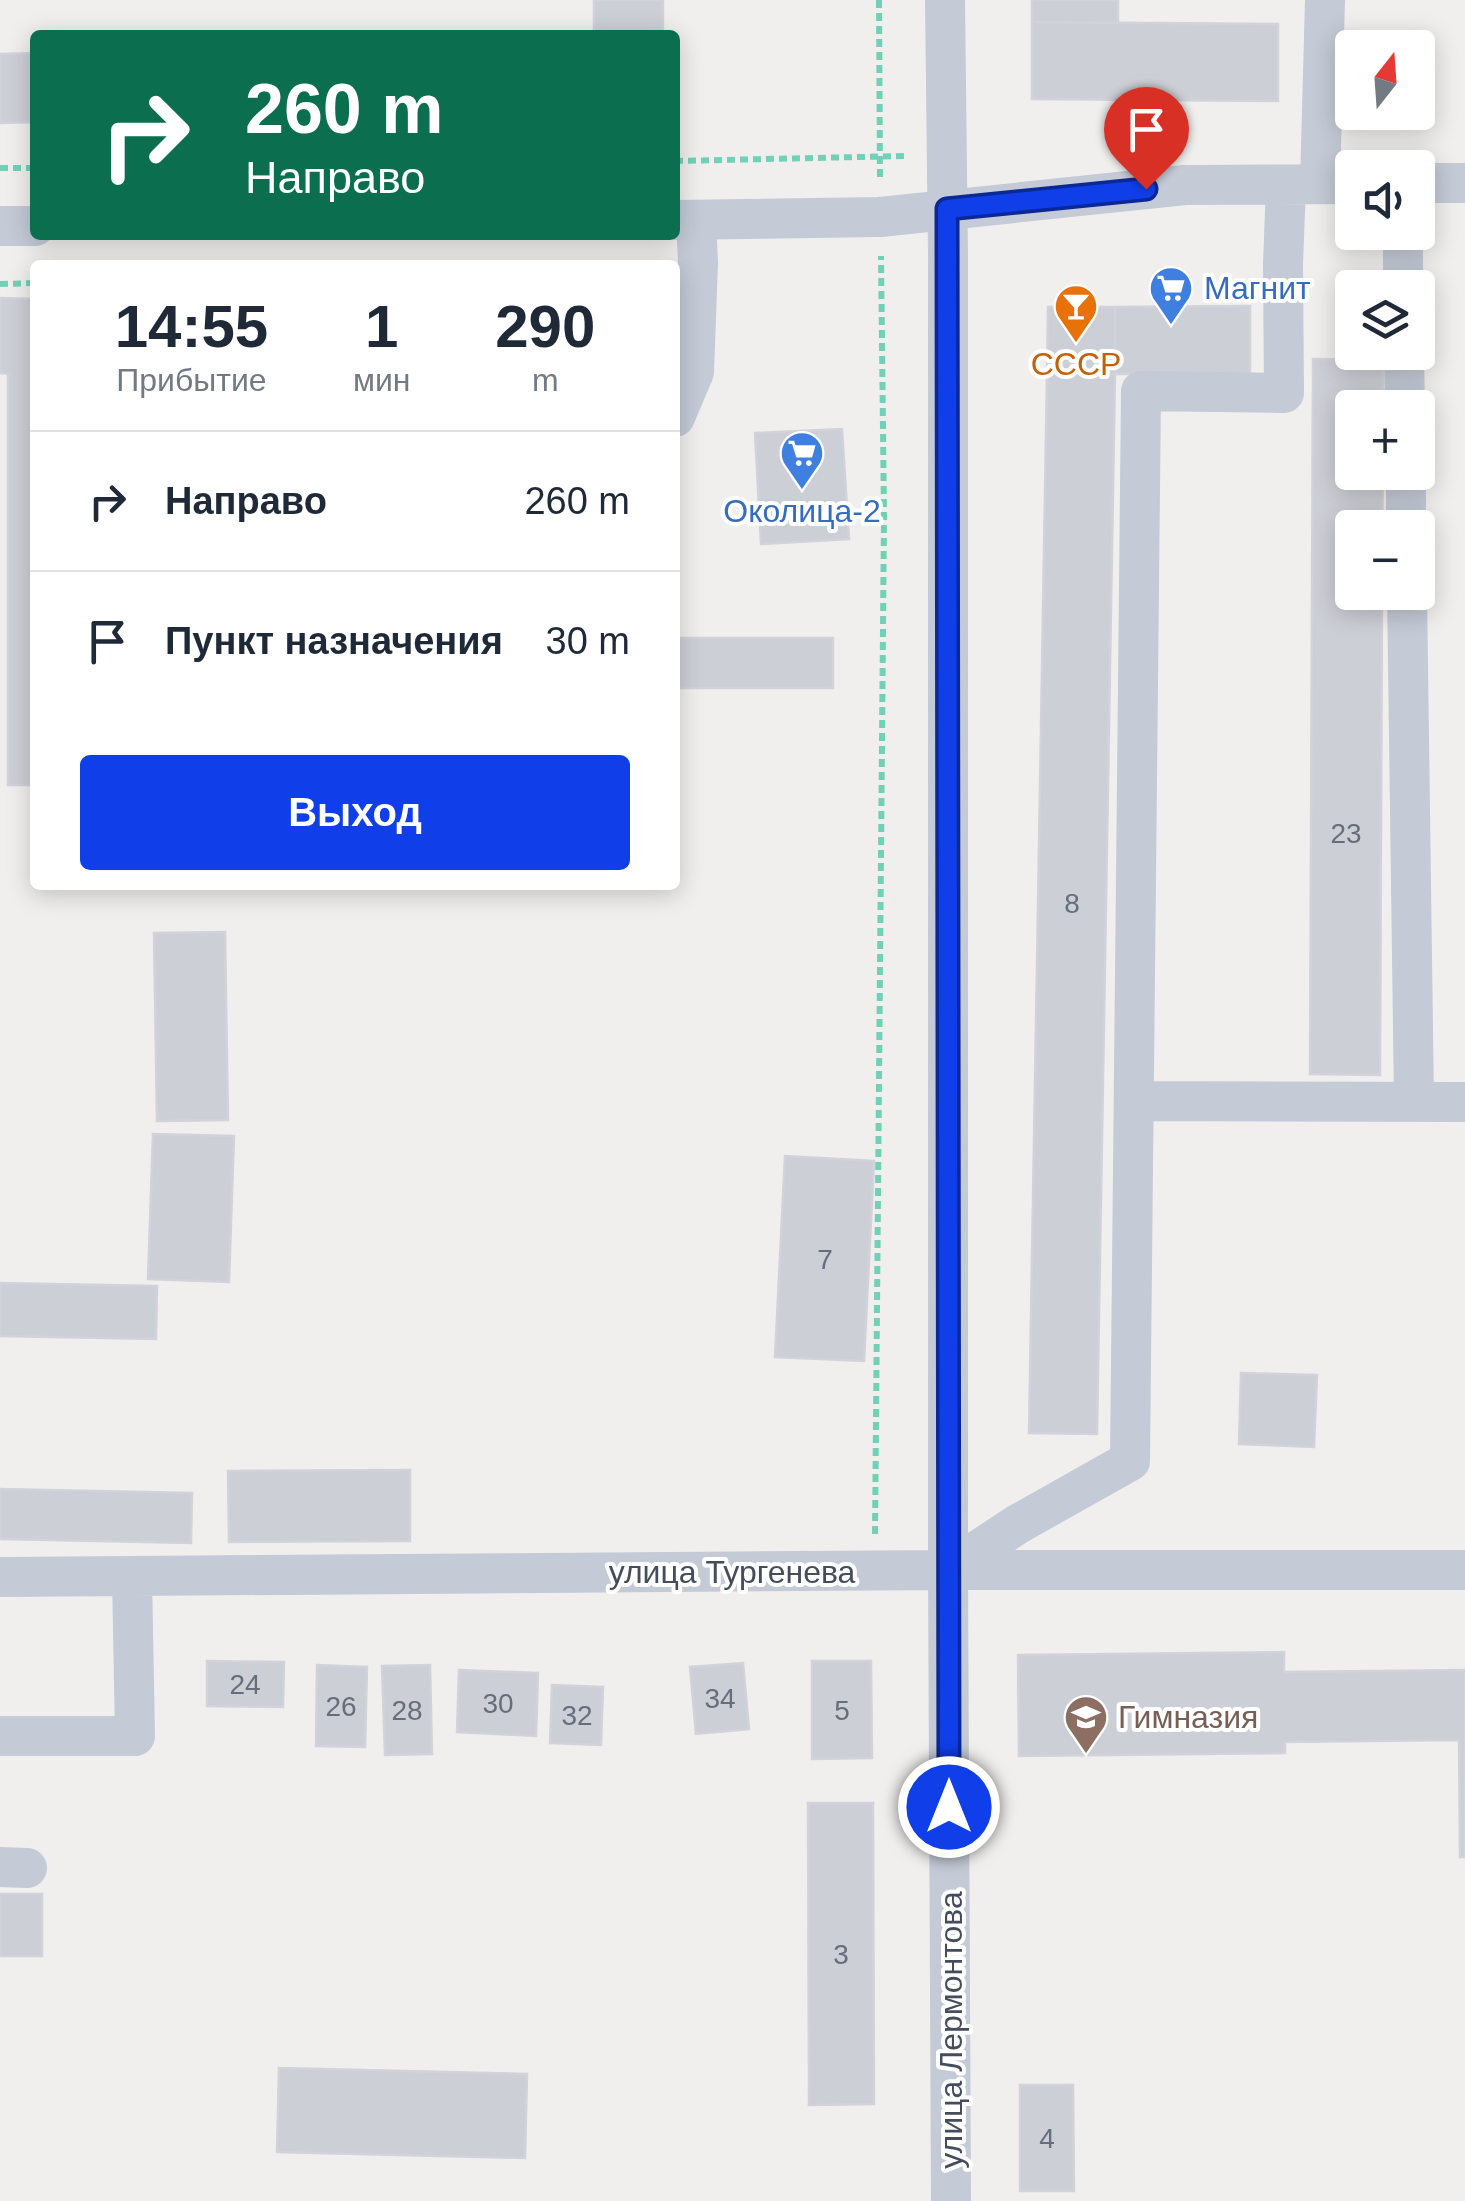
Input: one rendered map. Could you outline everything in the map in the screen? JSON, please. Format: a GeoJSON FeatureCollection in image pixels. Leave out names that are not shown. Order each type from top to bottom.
{"type":"FeatureCollection","features":[{"type":"Feature","properties":{"kind":"street","name":"улица Лермонтова"},"geometry":{"type":"LineString","coordinates":[[945,0],[952,2201]]}},
{"type":"Feature","properties":{"kind":"street"},"geometry":{"type":"LineString","coordinates":[[948,1570],[1018,1524],[1130,1461],[1141,392],[1284,393],[1283,264],[1320,184],[1326,0]]}},
{"type":"Feature","properties":{"kind":"street"},"geometry":{"type":"LineString","coordinates":[[1435,184],[1465,183]]}},
{"type":"Feature","properties":{"kind":"street"},"geometry":{"type":"LineString","coordinates":[[680,405],[694,372],[698,262],[686,220],[880,218],[1185,185],[1320,184]]}},
{"type":"Feature","properties":{"kind":"street"},"geometry":{"type":"LineString","coordinates":[[0,226],[30,226]]}},
{"type":"Feature","properties":{"kind":"street"},"geometry":{"type":"LineString","coordinates":[[1407,610],[1414,1102]]}},
{"type":"Feature","properties":{"kind":"street"},"geometry":{"type":"LineString","coordinates":[[1135,1101],[1465,1102]]}},
{"type":"Feature","properties":{"kind":"street","name":"улица Тургенева"},"geometry":{"type":"LineString","coordinates":[[0,1577],[1465,1570]]}},
{"type":"Feature","properties":{"kind":"street"},"geometry":{"type":"LineString","coordinates":[[0,1736],[135,1736],[132,1576]]}},
{"type":"Feature","properties":{"kind":"path"},"geometry":{"type":"LineString","coordinates":[[874,1570],[884,516],[879,0]]}},
{"type":"Feature","properties":{"kind":"path"},"geometry":{"type":"LineString","coordinates":[[680,161],[947,154]]}},
{"type":"Feature","properties":{"kind":"path"},"geometry":{"type":"LineString","coordinates":[[0,168],[30,168]]}},
{"type":"Feature","properties":{"kind":"path"},"geometry":{"type":"LineString","coordinates":[[0,284],[30,282]]}},
{"type":"Feature","properties":{"kind":"building"},"geometry":{"type":"Polygon","coordinates":[[[594,0],[663,0],[663,30],[594,30],[594,0]]]}},
{"type":"Feature","properties":{"kind":"building"},"geometry":{"type":"Polygon","coordinates":[[[1032,0],[1118,0],[1118,23],[1032,22],[1032,0]]]}},
{"type":"Feature","properties":{"kind":"building"},"geometry":{"type":"Polygon","coordinates":[[[1032,22],[1278,24],[1278,101],[1032,99],[1032,22]]]}},
{"type":"Feature","properties":{"kind":"building"},"geometry":{"type":"Polygon","coordinates":[[[30,53],[30,122],[0,123],[0,54],[30,53]]]}},
{"type":"Feature","properties":{"kind":"building"},"geometry":{"type":"Polygon","coordinates":[[[0,298],[30,299],[30,785],[8,785],[8,374],[0,373],[0,298]]]}},
{"type":"Feature","properties":{"kind":"building"},"geometry":{"type":"Polygon","coordinates":[[[1250,306],[1250,374],[1115,374],[1115,307],[1250,306]]]}},
{"type":"Feature","properties":{"kind":"building"},"geometry":{"type":"Polygon","coordinates":[[[1048,307],[1115,307],[1115,374],[1047,373],[1048,307]]]}},
{"type":"Feature","properties":{"kind":"building"},"geometry":{"type":"Polygon","coordinates":[[[1313,359],[1335,359],[1335,370],[1383,370],[1383,390],[1335,390],[1335,490],[1383,490],[1382,510],[1335,510],[1335,610],[1382,610],[1380,1075],[1310,1074],[1313,359]]]}},
{"type":"Feature","properties":{"kind":"building"},"geometry":{"type":"Polygon","coordinates":[[[1047,373],[1115,374],[1097,1434],[1029,1433],[1047,373]]]}},
{"type":"Feature","properties":{"kind":"building"},"geometry":{"type":"Polygon","coordinates":[[[842,429],[849,539],[761,544],[755,433],[842,429]]]}},
{"type":"Feature","properties":{"kind":"building"},"geometry":{"type":"Polygon","coordinates":[[[680,638],[833,638],[833,688],[680,688],[680,638]]]}},
{"type":"Feature","properties":{"kind":"building"},"geometry":{"type":"Polygon","coordinates":[[[225,932],[228,1120],[157,1121],[154,933],[225,932]]]}},
{"type":"Feature","properties":{"kind":"building"},"geometry":{"type":"Polygon","coordinates":[[[153,1134],[234,1136],[229,1282],[148,1279],[153,1134]]]}},
{"type":"Feature","properties":{"kind":"building"},"geometry":{"type":"Polygon","coordinates":[[[785,1156],[874,1161],[864,1361],[775,1357],[785,1156]]]}},
{"type":"Feature","properties":{"kind":"building"},"geometry":{"type":"Polygon","coordinates":[[[0,1283],[157,1286],[156,1339],[0,1336],[0,1283]]]}},
{"type":"Feature","properties":{"kind":"building"},"geometry":{"type":"Polygon","coordinates":[[[1241,1373],[1317,1375],[1314,1447],[1239,1444],[1241,1373]]]}},
{"type":"Feature","properties":{"kind":"building"},"geometry":{"type":"Polygon","coordinates":[[[410,1470],[410,1541],[229,1542],[228,1471],[410,1470]]]}},
{"type":"Feature","properties":{"kind":"building"},"geometry":{"type":"Polygon","coordinates":[[[0,1489],[192,1493],[191,1543],[0,1539],[0,1489]]]}},
{"type":"Feature","properties":{"kind":"building","name":"Гимназия"},"geometry":{"type":"Polygon","coordinates":[[[1284,1652],[1284,1672],[1465,1670],[1465,1857],[1460,1857],[1459,1740],[1285,1742],[1285,1753],[1019,1756],[1018,1655],[1284,1652]]]}},
{"type":"Feature","properties":{"kind":"building"},"geometry":{"type":"Polygon","coordinates":[[[207,1661],[284,1662],[283,1707],[207,1706],[207,1661]]]}},
{"type":"Feature","properties":{"kind":"building"},"geometry":{"type":"Polygon","coordinates":[[[812,1661],[871,1661],[872,1758],[812,1759],[812,1661]]]}},
{"type":"Feature","properties":{"kind":"building"},"geometry":{"type":"Polygon","coordinates":[[[743,1663],[749,1729],[696,1734],[690,1667],[743,1663]]]}},
{"type":"Feature","properties":{"kind":"building"},"geometry":{"type":"Polygon","coordinates":[[[317,1665],[367,1667],[365,1747],[316,1746],[317,1665]]]}},
{"type":"Feature","properties":{"kind":"building"},"geometry":{"type":"Polygon","coordinates":[[[430,1665],[432,1754],[385,1755],[382,1666],[430,1665]]]}},
{"type":"Feature","properties":{"kind":"building"},"geometry":{"type":"Polygon","coordinates":[[[459,1670],[538,1673],[536,1736],[457,1732],[459,1670]]]}},
{"type":"Feature","properties":{"kind":"building"},"geometry":{"type":"Polygon","coordinates":[[[552,1685],[603,1687],[601,1745],[550,1743],[552,1685]]]}},
{"type":"Feature","properties":{"kind":"building"},"geometry":{"type":"Polygon","coordinates":[[[808,1803],[873,1803],[874,2104],[809,2105],[808,1803]]]}},
{"type":"Feature","properties":{"kind":"building"},"geometry":{"type":"Polygon","coordinates":[[[0,1894],[42,1894],[42,1956],[0,1956],[0,1894]]]}},
{"type":"Feature","properties":{"kind":"building"},"geometry":{"type":"Polygon","coordinates":[[[279,2068],[527,2074],[525,2158],[277,2152],[279,2068]]]}},
{"type":"Feature","properties":{"kind":"building"},"geometry":{"type":"Polygon","coordinates":[[[1020,2085],[1073,2085],[1074,2191],[1020,2191],[1020,2085]]]}},
{"type":"Feature","properties":{"kind":"place","name":"Магнит"},"geometry":{"type":"Point","coordinates":[1171,326]}},
{"type":"Feature","properties":{"kind":"place","name":"СССР"},"geometry":{"type":"Point","coordinates":[1076,344]}},
{"type":"Feature","properties":{"kind":"place","name":"Околица-2"},"geometry":{"type":"Point","coordinates":[802,491]}},
{"type":"Feature","properties":{"kind":"place","name":"Гимназия"},"geometry":{"type":"Point","coordinates":[1086,1755]}},
{"type":"Feature","properties":{"kind":"route"},"geometry":{"type":"LineString","coordinates":[[949,1807],[947,209],[1146,189]]}}]}
